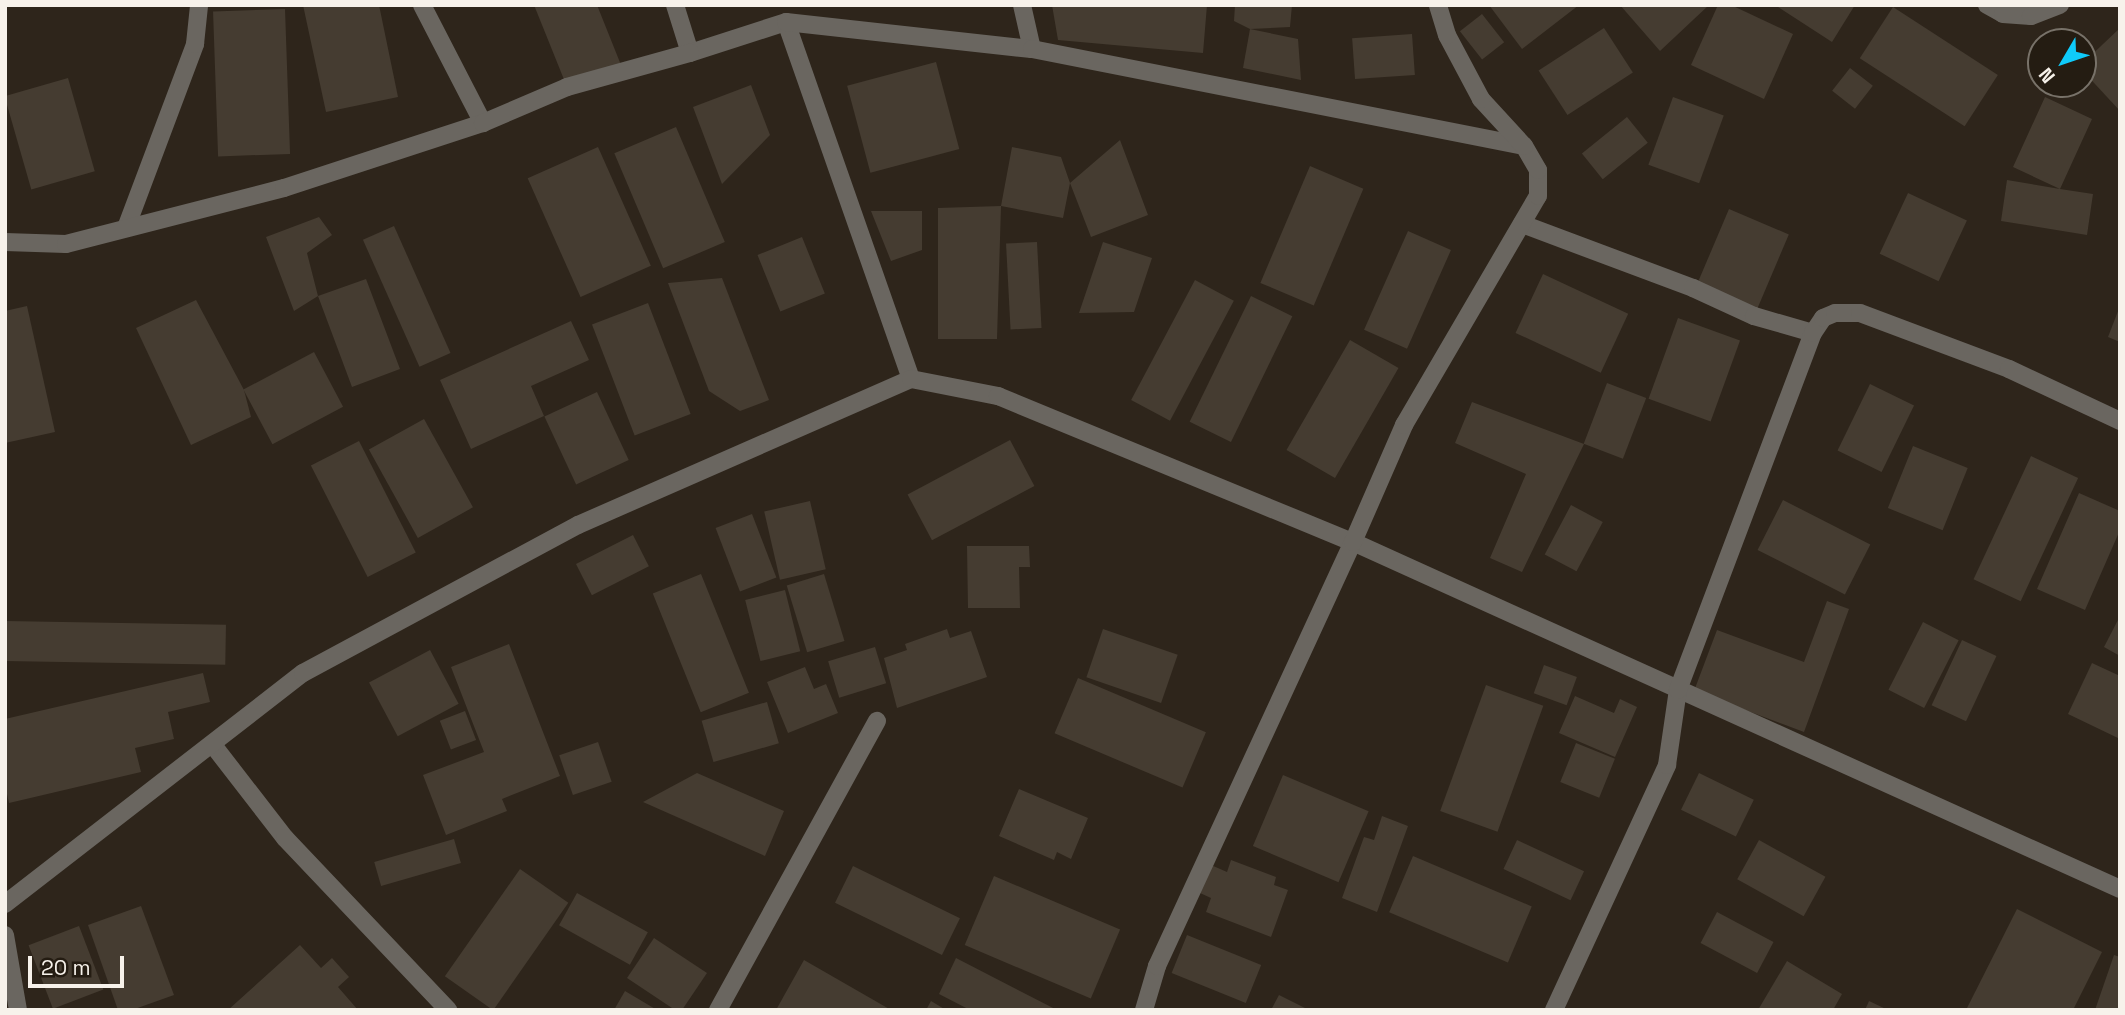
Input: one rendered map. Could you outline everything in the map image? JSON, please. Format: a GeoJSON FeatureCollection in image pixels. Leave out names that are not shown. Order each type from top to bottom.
{"type":"FeatureCollection","features":[{"type":"Feature","properties":{"kind":"street"},"geometry":{"type":"LineString","coordinates":[[126,228],[195,44],[199,5]]}},
{"type":"Feature","properties":{"kind":"street"},"geometry":{"type":"LineString","coordinates":[[422,5],[483,123]]}},
{"type":"Feature","properties":{"kind":"street"},"geometry":{"type":"LineString","coordinates":[[675,5],[690,53]]}},
{"type":"Feature","properties":{"kind":"street"},"geometry":{"type":"LineString","coordinates":[[1022,5],[1032,49]]}},
{"type":"Feature","properties":{"kind":"street"},"geometry":{"type":"LineString","coordinates":[[1144,1010],[1157,966],[1353,542],[1404,425],[1538,196],[1538,170],[1524,146],[1481,99],[1447,36],[1438,5]]}},
{"type":"Feature","properties":{"kind":"street"},"geometry":{"type":"LineString","coordinates":[[1987,5],[2003,14],[2031,16],[2060,5]]}},
{"type":"Feature","properties":{"kind":"street"},"geometry":{"type":"LineString","coordinates":[[5,243],[66,244],[284,188],[483,123],[567,87],[690,53],[786,22],[1032,49],[1524,146]]}},
{"type":"Feature","properties":{"kind":"street"},"geometry":{"type":"LineString","coordinates":[[786,22],[911,379]]}},
{"type":"Feature","properties":{"kind":"street"},"geometry":{"type":"LineString","coordinates":[[1522,223],[1693,288],[1754,316],[1813,333]]}},
{"type":"Feature","properties":{"kind":"street"},"geometry":{"type":"LineString","coordinates":[[1554,1010],[1667,765],[1678,690],[1813,333],[1823,318],[1835,313],[1860,313],[2009,369],[2120,421]]}},
{"type":"Feature","properties":{"kind":"street"},"geometry":{"type":"LineString","coordinates":[[5,904],[214,746],[303,673],[578,525],[911,379],[998,396],[1353,542],[2120,890]]}},
{"type":"Feature","properties":{"kind":"street"},"geometry":{"type":"LineString","coordinates":[[718,1010],[877,721]]}},
{"type":"Feature","properties":{"kind":"street"},"geometry":{"type":"LineString","coordinates":[[214,746],[285,838],[448,1010]]}},
{"type":"Feature","properties":{"kind":"street"},"geometry":{"type":"LineString","coordinates":[[5,935],[18,1010]]}},
{"type":"Feature","properties":{"kind":"building"},"geometry":{"type":"Polygon","coordinates":[[[303,5],[379,5],[398,97],[326,112],[303,5]]]}},
{"type":"Feature","properties":{"kind":"building"},"geometry":{"type":"Polygon","coordinates":[[[534,5],[597,5],[621,65],[567,87],[534,5]]]}},
{"type":"Feature","properties":{"kind":"building"},"geometry":{"type":"Polygon","coordinates":[[[1052,5],[1207,5],[1203,53],[1058,40],[1052,5]]]}},
{"type":"Feature","properties":{"kind":"building"},"geometry":{"type":"Polygon","coordinates":[[[1235,5],[1292,5],[1290,27],[1250,29],[1234,21],[1235,5]]]}},
{"type":"Feature","properties":{"kind":"building"},"geometry":{"type":"Polygon","coordinates":[[[1489,5],[1579,5],[1522,49],[1489,5]]]}},
{"type":"Feature","properties":{"kind":"building"},"geometry":{"type":"Polygon","coordinates":[[[1620,5],[1709,5],[1660,51],[1620,5]]]}},
{"type":"Feature","properties":{"kind":"building"},"geometry":{"type":"Polygon","coordinates":[[[1718,5],[1731,5],[1793,34],[1764,99],[1691,65],[1718,5]]]}},
{"type":"Feature","properties":{"kind":"building"},"geometry":{"type":"Polygon","coordinates":[[[1775,5],[1855,5],[1832,42],[1775,5]]]}},
{"type":"Feature","properties":{"kind":"building"},"geometry":{"type":"Polygon","coordinates":[[[1893,7],[1998,75],[1965,126],[1860,58],[1893,7]]]}},
{"type":"Feature","properties":{"kind":"building"},"geometry":{"type":"Polygon","coordinates":[[[285,9],[290,154],[218,156],[213,12],[285,9]]]}},
{"type":"Feature","properties":{"kind":"building"},"geometry":{"type":"Polygon","coordinates":[[[1482,14],[1504,42],[1482,60],[1460,31],[1482,14]]]}},
{"type":"Feature","properties":{"kind":"building"},"geometry":{"type":"Polygon","coordinates":[[[1604,28],[1633,72],[1567,115],[1539,70],[1604,28]]]}},
{"type":"Feature","properties":{"kind":"building"},"geometry":{"type":"Polygon","coordinates":[[[2120,28],[2120,111],[2097,86],[2097,50],[2120,28]]]}},
{"type":"Feature","properties":{"kind":"building"},"geometry":{"type":"Polygon","coordinates":[[[1250,29],[1298,39],[1301,80],[1243,68],[1250,29]]]}},
{"type":"Feature","properties":{"kind":"building"},"geometry":{"type":"Polygon","coordinates":[[[1412,34],[1415,75],[1355,79],[1352,38],[1412,34]]]}},
{"type":"Feature","properties":{"kind":"building"},"geometry":{"type":"Polygon","coordinates":[[[936,62],[959,149],[870,173],[847,86],[936,62]]]}},
{"type":"Feature","properties":{"kind":"building"},"geometry":{"type":"Polygon","coordinates":[[[1850,68],[1873,86],[1855,109],[1832,91],[1850,68]]]}},
{"type":"Feature","properties":{"kind":"building"},"geometry":{"type":"Polygon","coordinates":[[[68,78],[95,171],[31,189],[5,96],[68,78]]]}},
{"type":"Feature","properties":{"kind":"building"},"geometry":{"type":"Polygon","coordinates":[[[751,85],[770,135],[722,184],[693,107],[751,85]]]}},
{"type":"Feature","properties":{"kind":"building"},"geometry":{"type":"Polygon","coordinates":[[[1673,97],[1724,115],[1699,183],[1648,165],[1673,97]]]}},
{"type":"Feature","properties":{"kind":"building"},"geometry":{"type":"Polygon","coordinates":[[[2045,98],[2092,119],[2060,189],[2013,167],[2045,98]]]}},
{"type":"Feature","properties":{"kind":"building"},"geometry":{"type":"Polygon","coordinates":[[[1627,117],[1648,143],[1603,179],[1582,154],[1627,117]]]}},
{"type":"Feature","properties":{"kind":"building"},"geometry":{"type":"Polygon","coordinates":[[[676,127],[725,242],[663,268],[614,153],[676,127]]]}},
{"type":"Feature","properties":{"kind":"building"},"geometry":{"type":"Polygon","coordinates":[[[1120,140],[1148,215],[1091,237],[1070,183],[1120,140]]]}},
{"type":"Feature","properties":{"kind":"building"},"geometry":{"type":"Polygon","coordinates":[[[598,147],[651,266],[581,297],[528,178],[598,147]]]}},
{"type":"Feature","properties":{"kind":"building"},"geometry":{"type":"Polygon","coordinates":[[[1012,147],[1061,157],[1070,183],[1063,218],[1001,206],[1012,147]]]}},
{"type":"Feature","properties":{"kind":"building"},"geometry":{"type":"Polygon","coordinates":[[[1310,166],[1363,189],[1314,306],[1260,283],[1310,166]]]}},
{"type":"Feature","properties":{"kind":"building"},"geometry":{"type":"Polygon","coordinates":[[[2007,180],[2093,194],[2087,235],[2001,221],[2007,180]]]}},
{"type":"Feature","properties":{"kind":"building"},"geometry":{"type":"Polygon","coordinates":[[[1908,193],[1967,220],[1939,281],[1880,254],[1908,193]]]}},
{"type":"Feature","properties":{"kind":"building"},"geometry":{"type":"Polygon","coordinates":[[[1001,206],[997,339],[938,339],[938,208],[1001,206]]]}},
{"type":"Feature","properties":{"kind":"building"},"geometry":{"type":"Polygon","coordinates":[[[1729,209],[1789,234],[1755,314],[1695,289],[1729,209]]]}},
{"type":"Feature","properties":{"kind":"building"},"geometry":{"type":"Polygon","coordinates":[[[871,211],[922,211],[922,250],[891,261],[871,211]]]}},
{"type":"Feature","properties":{"kind":"building"},"geometry":{"type":"Polygon","coordinates":[[[319,217],[332,235],[307,253],[318,296],[294,311],[266,237],[319,217]]]}},
{"type":"Feature","properties":{"kind":"building"},"geometry":{"type":"Polygon","coordinates":[[[394,226],[451,353],[419,367],[363,240],[394,226]]]}},
{"type":"Feature","properties":{"kind":"building"},"geometry":{"type":"Polygon","coordinates":[[[1408,231],[1451,250],[1407,349],[1364,330],[1408,231]]]}},
{"type":"Feature","properties":{"kind":"building"},"geometry":{"type":"Polygon","coordinates":[[[802,237],[825,294],[780,312],[757,255],[802,237]]]}},
{"type":"Feature","properties":{"kind":"building"},"geometry":{"type":"Polygon","coordinates":[[[1037,242],[1042,328],[1011,330],[1006,244],[1037,242]]]}},
{"type":"Feature","properties":{"kind":"building"},"geometry":{"type":"Polygon","coordinates":[[[1103,242],[1152,258],[1134,312],[1079,313],[1103,242]]]}},
{"type":"Feature","properties":{"kind":"building"},"geometry":{"type":"Polygon","coordinates":[[[1543,274],[1628,314],[1601,373],[1516,333],[1543,274]]]}},
{"type":"Feature","properties":{"kind":"building"},"geometry":{"type":"Polygon","coordinates":[[[722,278],[769,400],[740,411],[709,391],[668,283],[722,278]]]}},
{"type":"Feature","properties":{"kind":"building"},"geometry":{"type":"Polygon","coordinates":[[[366,279],[400,369],[352,387],[318,296],[366,279]]]}},
{"type":"Feature","properties":{"kind":"building"},"geometry":{"type":"Polygon","coordinates":[[[1195,280],[1234,301],[1170,421],[1131,400],[1195,280]]]}},
{"type":"Feature","properties":{"kind":"building"},"geometry":{"type":"Polygon","coordinates":[[[1251,296],[1292,316],[1231,442],[1190,422],[1251,296]]]}},
{"type":"Feature","properties":{"kind":"building"},"geometry":{"type":"Polygon","coordinates":[[[196,300],[244,390],[251,417],[191,445],[136,328],[196,300]]]}},
{"type":"Feature","properties":{"kind":"building"},"geometry":{"type":"Polygon","coordinates":[[[648,303],[691,414],[635,436],[592,325],[648,303]]]}},
{"type":"Feature","properties":{"kind":"building"},"geometry":{"type":"Polygon","coordinates":[[[27,306],[55,432],[5,443],[5,311],[27,306]]]}},
{"type":"Feature","properties":{"kind":"building"},"geometry":{"type":"Polygon","coordinates":[[[2120,306],[2120,342],[2108,337],[2120,306]]]}},
{"type":"Feature","properties":{"kind":"building"},"geometry":{"type":"Polygon","coordinates":[[[1678,318],[1740,341],[1711,421],[1649,399],[1678,318]]]}},
{"type":"Feature","properties":{"kind":"building"},"geometry":{"type":"Polygon","coordinates":[[[571,321],[589,360],[531,386],[544,416],[471,449],[440,380],[571,321]]]}},
{"type":"Feature","properties":{"kind":"building"},"geometry":{"type":"Polygon","coordinates":[[[1350,340],[1398,368],[1335,478],[1286,450],[1350,340]]]}},
{"type":"Feature","properties":{"kind":"building"},"geometry":{"type":"Polygon","coordinates":[[[314,352],[343,407],[272,444],[243,390],[314,352]]]}},
{"type":"Feature","properties":{"kind":"building"},"geometry":{"type":"Polygon","coordinates":[[[1607,383],[1646,398],[1623,459],[1584,444],[1607,383]]]}},
{"type":"Feature","properties":{"kind":"building"},"geometry":{"type":"Polygon","coordinates":[[[1870,384],[1914,405],[1882,472],[1838,451],[1870,384]]]}},
{"type":"Feature","properties":{"kind":"building"},"geometry":{"type":"Polygon","coordinates":[[[597,392],[629,460],[576,484],[544,417],[597,392]]]}},
{"type":"Feature","properties":{"kind":"building"},"geometry":{"type":"Polygon","coordinates":[[[1472,402],[1584,444],[1522,572],[1490,558],[1526,474],[1455,443],[1472,402]]]}},
{"type":"Feature","properties":{"kind":"building"},"geometry":{"type":"Polygon","coordinates":[[[424,419],[473,507],[418,538],[369,450],[424,419]]]}},
{"type":"Feature","properties":{"kind":"building"},"geometry":{"type":"Polygon","coordinates":[[[1010,440],[1034,486],[932,540],[908,494],[1010,440]]]}},
{"type":"Feature","properties":{"kind":"building"},"geometry":{"type":"Polygon","coordinates":[[[359,441],[416,552],[368,577],[311,466],[359,441]]]}},
{"type":"Feature","properties":{"kind":"building"},"geometry":{"type":"Polygon","coordinates":[[[1913,446],[1968,468],[1943,530],[1888,508],[1913,446]]]}},
{"type":"Feature","properties":{"kind":"building"},"geometry":{"type":"Polygon","coordinates":[[[2031,456],[2078,478],[2021,601],[1974,579],[2031,456]]]}},
{"type":"Feature","properties":{"kind":"building"},"geometry":{"type":"Polygon","coordinates":[[[2079,493],[2120,511],[2120,530],[2085,610],[2037,589],[2079,493]]]}},
{"type":"Feature","properties":{"kind":"building"},"geometry":{"type":"Polygon","coordinates":[[[1783,500],[1870,544],[1845,594],[1758,550],[1783,500]]]}},
{"type":"Feature","properties":{"kind":"building"},"geometry":{"type":"Polygon","coordinates":[[[810,501],[826,569],[780,580],[764,512],[810,501]]]}},
{"type":"Feature","properties":{"kind":"building"},"geometry":{"type":"Polygon","coordinates":[[[1571,505],[1603,522],[1576,571],[1545,554],[1571,505]]]}},
{"type":"Feature","properties":{"kind":"building"},"geometry":{"type":"Polygon","coordinates":[[[752,514],[776,577],[740,591],[716,528],[752,514]]]}},
{"type":"Feature","properties":{"kind":"building"},"geometry":{"type":"Polygon","coordinates":[[[633,535],[649,566],[592,595],[576,564],[633,535]]]}},
{"type":"Feature","properties":{"kind":"building"},"geometry":{"type":"Polygon","coordinates":[[[967,546],[1029,546],[1030,567],[1019,567],[1020,608],[968,608],[967,546]]]}},
{"type":"Feature","properties":{"kind":"building"},"geometry":{"type":"Polygon","coordinates":[[[701,574],[749,693],[701,712],[653,593],[701,574]]]}},
{"type":"Feature","properties":{"kind":"building"},"geometry":{"type":"Polygon","coordinates":[[[824,574],[844,641],[807,652],[787,585],[824,574]]]}},
{"type":"Feature","properties":{"kind":"building"},"geometry":{"type":"Polygon","coordinates":[[[785,590],[800,651],[760,661],[745,600],[785,590]]]}},
{"type":"Feature","properties":{"kind":"building"},"geometry":{"type":"Polygon","coordinates":[[[1827,601],[1849,609],[1804,732],[1694,691],[1717,630],[1804,662],[1827,601]]]}},
{"type":"Feature","properties":{"kind":"building"},"geometry":{"type":"Polygon","coordinates":[[[2120,616],[2120,656],[2104,647],[2120,616]]]}},
{"type":"Feature","properties":{"kind":"building"},"geometry":{"type":"Polygon","coordinates":[[[5,621],[226,625],[225,665],[5,661],[5,621]]]}},
{"type":"Feature","properties":{"kind":"building"},"geometry":{"type":"Polygon","coordinates":[[[1923,622],[1959,640],[1924,708],[1888,690],[1923,622]]]}},
{"type":"Feature","properties":{"kind":"building"},"geometry":{"type":"Polygon","coordinates":[[[947,629],[950,638],[971,631],[987,677],[897,708],[884,658],[907,650],[905,644],[947,629]]]}},
{"type":"Feature","properties":{"kind":"building"},"geometry":{"type":"Polygon","coordinates":[[[1103,629],[1178,655],[1161,703],[1086,677],[1103,629]]]}},
{"type":"Feature","properties":{"kind":"building"},"geometry":{"type":"Polygon","coordinates":[[[1962,640],[1996,656],[1966,721],[1932,705],[1962,640]]]}},
{"type":"Feature","properties":{"kind":"building"},"geometry":{"type":"Polygon","coordinates":[[[509,644],[560,776],[502,799],[507,811],[446,835],[423,775],[484,752],[451,667],[509,644]]]}},
{"type":"Feature","properties":{"kind":"building"},"geometry":{"type":"Polygon","coordinates":[[[875,647],[886,683],[839,698],[828,661],[875,647]]]}},
{"type":"Feature","properties":{"kind":"building"},"geometry":{"type":"Polygon","coordinates":[[[430,650],[459,704],[398,736],[369,682],[430,650]]]}},
{"type":"Feature","properties":{"kind":"building"},"geometry":{"type":"Polygon","coordinates":[[[2092,663],[2120,676],[2120,739],[2068,714],[2092,663]]]}},
{"type":"Feature","properties":{"kind":"building"},"geometry":{"type":"Polygon","coordinates":[[[1544,665],[1577,677],[1567,705],[1534,693],[1544,665]]]}},
{"type":"Feature","properties":{"kind":"building"},"geometry":{"type":"Polygon","coordinates":[[[805,667],[814,689],[826,684],[838,713],[788,733],[767,682],[805,667]]]}},
{"type":"Feature","properties":{"kind":"building"},"geometry":{"type":"Polygon","coordinates":[[[203,673],[210,702],[168,712],[174,739],[135,748],[141,772],[9,803],[5,785],[5,719],[203,673]]]}},
{"type":"Feature","properties":{"kind":"building"},"geometry":{"type":"Polygon","coordinates":[[[1078,678],[1206,732],[1183,788],[1055,733],[1078,678]]]}},
{"type":"Feature","properties":{"kind":"building"},"geometry":{"type":"Polygon","coordinates":[[[1486,685],[1543,706],[1497,832],[1440,811],[1486,685]]]}},
{"type":"Feature","properties":{"kind":"building"},"geometry":{"type":"Polygon","coordinates":[[[1575,696],[1614,713],[1620,699],[1637,707],[1615,757],[1559,733],[1575,696]]]}},
{"type":"Feature","properties":{"kind":"building"},"geometry":{"type":"Polygon","coordinates":[[[767,702],[779,743],[713,762],[702,721],[767,702]]]}},
{"type":"Feature","properties":{"kind":"building"},"geometry":{"type":"Polygon","coordinates":[[[465,711],[476,740],[451,750],[440,721],[465,711]]]}},
{"type":"Feature","properties":{"kind":"building"},"geometry":{"type":"Polygon","coordinates":[[[598,742],[612,782],[573,795],[559,755],[598,742]]]}},
{"type":"Feature","properties":{"kind":"building"},"geometry":{"type":"Polygon","coordinates":[[[1576,743],[1615,759],[1599,798],[1560,782],[1576,743]]]}},
{"type":"Feature","properties":{"kind":"building"},"geometry":{"type":"Polygon","coordinates":[[[697,773],[784,811],[765,856],[643,802],[697,773]]]}},
{"type":"Feature","properties":{"kind":"building"},"geometry":{"type":"Polygon","coordinates":[[[1699,773],[1754,800],[1736,837],[1681,810],[1699,773]]]}},
{"type":"Feature","properties":{"kind":"building"},"geometry":{"type":"Polygon","coordinates":[[[1283,775],[1369,811],[1339,882],[1253,846],[1283,775]]]}},
{"type":"Feature","properties":{"kind":"building"},"geometry":{"type":"Polygon","coordinates":[[[1019,789],[1088,818],[1071,859],[1057,852],[1054,860],[999,836],[1019,789]]]}},
{"type":"Feature","properties":{"kind":"building"},"geometry":{"type":"Polygon","coordinates":[[[1382,816],[1408,826],[1377,912],[1342,898],[1364,837],[1374,840],[1382,816]]]}},
{"type":"Feature","properties":{"kind":"building"},"geometry":{"type":"Polygon","coordinates":[[[454,839],[461,863],[381,886],[374,862],[454,839]]]}},
{"type":"Feature","properties":{"kind":"building"},"geometry":{"type":"Polygon","coordinates":[[[1517,840],[1584,871],[1571,900],[1503,869],[1517,840]]]}},
{"type":"Feature","properties":{"kind":"building"},"geometry":{"type":"Polygon","coordinates":[[[1759,840],[1825,877],[1804,916],[1737,879],[1759,840]]]}},
{"type":"Feature","properties":{"kind":"building"},"geometry":{"type":"Polygon","coordinates":[[[1413,856],[1532,906],[1508,963],[1389,912],[1413,856]]]}},
{"type":"Feature","properties":{"kind":"building"},"geometry":{"type":"Polygon","coordinates":[[[1231,860],[1276,877],[1274,885],[1288,890],[1271,937],[1206,912],[1211,898],[1200,893],[1211,865],[1227,872],[1231,860]]]}},
{"type":"Feature","properties":{"kind":"building"},"geometry":{"type":"Polygon","coordinates":[[[853,866],[960,918],[942,955],[835,903],[853,866]]]}},
{"type":"Feature","properties":{"kind":"building"},"geometry":{"type":"Polygon","coordinates":[[[520,869],[568,903],[493,1010],[445,976],[520,869]]]}},
{"type":"Feature","properties":{"kind":"building"},"geometry":{"type":"Polygon","coordinates":[[[994,876],[1120,930],[1091,999],[965,945],[994,876]]]}},
{"type":"Feature","properties":{"kind":"building"},"geometry":{"type":"Polygon","coordinates":[[[577,893],[648,932],[630,965],[559,925],[577,893]]]}},
{"type":"Feature","properties":{"kind":"building"},"geometry":{"type":"Polygon","coordinates":[[[141,906],[174,995],[132,1010],[118,1010],[88,925],[141,906]]]}},
{"type":"Feature","properties":{"kind":"building"},"geometry":{"type":"Polygon","coordinates":[[[2017,909],[2102,952],[2073,1010],[1966,1010],[2017,909]]]}},
{"type":"Feature","properties":{"kind":"building"},"geometry":{"type":"Polygon","coordinates":[[[1717,912],[1774,942],[1757,973],[1701,943],[1717,912]]]}},
{"type":"Feature","properties":{"kind":"building"},"geometry":{"type":"Polygon","coordinates":[[[79,926],[103,989],[53,1009],[29,945],[79,926]]]}},
{"type":"Feature","properties":{"kind":"building"},"geometry":{"type":"Polygon","coordinates":[[[1187,935],[1261,965],[1246,1003],[1172,973],[1187,935]]]}},
{"type":"Feature","properties":{"kind":"building"},"geometry":{"type":"Polygon","coordinates":[[[654,938],[707,973],[682,1010],[675,1010],[627,978],[654,938]]]}},
{"type":"Feature","properties":{"kind":"building"},"geometry":{"type":"Polygon","coordinates":[[[300,945],[321,968],[332,958],[349,977],[338,987],[358,1010],[228,1010],[300,945]]]}},
{"type":"Feature","properties":{"kind":"building"},"geometry":{"type":"Polygon","coordinates":[[[2114,955],[2120,957],[2120,1010],[2095,1010],[2114,955]]]}},
{"type":"Feature","properties":{"kind":"building"},"geometry":{"type":"Polygon","coordinates":[[[956,958],[1057,1010],[970,1010],[939,994],[956,958]]]}},
{"type":"Feature","properties":{"kind":"building"},"geometry":{"type":"Polygon","coordinates":[[[804,960],[891,1010],[776,1010],[804,960]]]}},
{"type":"Feature","properties":{"kind":"building"},"geometry":{"type":"Polygon","coordinates":[[[1787,961],[1842,994],[1833,1010],[1758,1010],[1787,961]]]}},
{"type":"Feature","properties":{"kind":"building"},"geometry":{"type":"Polygon","coordinates":[[[625,991],[657,1010],[614,1010],[625,991]]]}},
{"type":"Feature","properties":{"kind":"building"},"geometry":{"type":"Polygon","coordinates":[[[1279,995],[1309,1010],[1271,1010],[1279,995]]]}},
{"type":"Feature","properties":{"kind":"building"},"geometry":{"type":"Polygon","coordinates":[[[931,1001],[946,1010],[926,1010],[931,1001]]]}},
{"type":"Feature","properties":{"kind":"building"},"geometry":{"type":"Polygon","coordinates":[[[1869,1001],[1888,1010],[1865,1010],[1869,1001]]]}}]}
